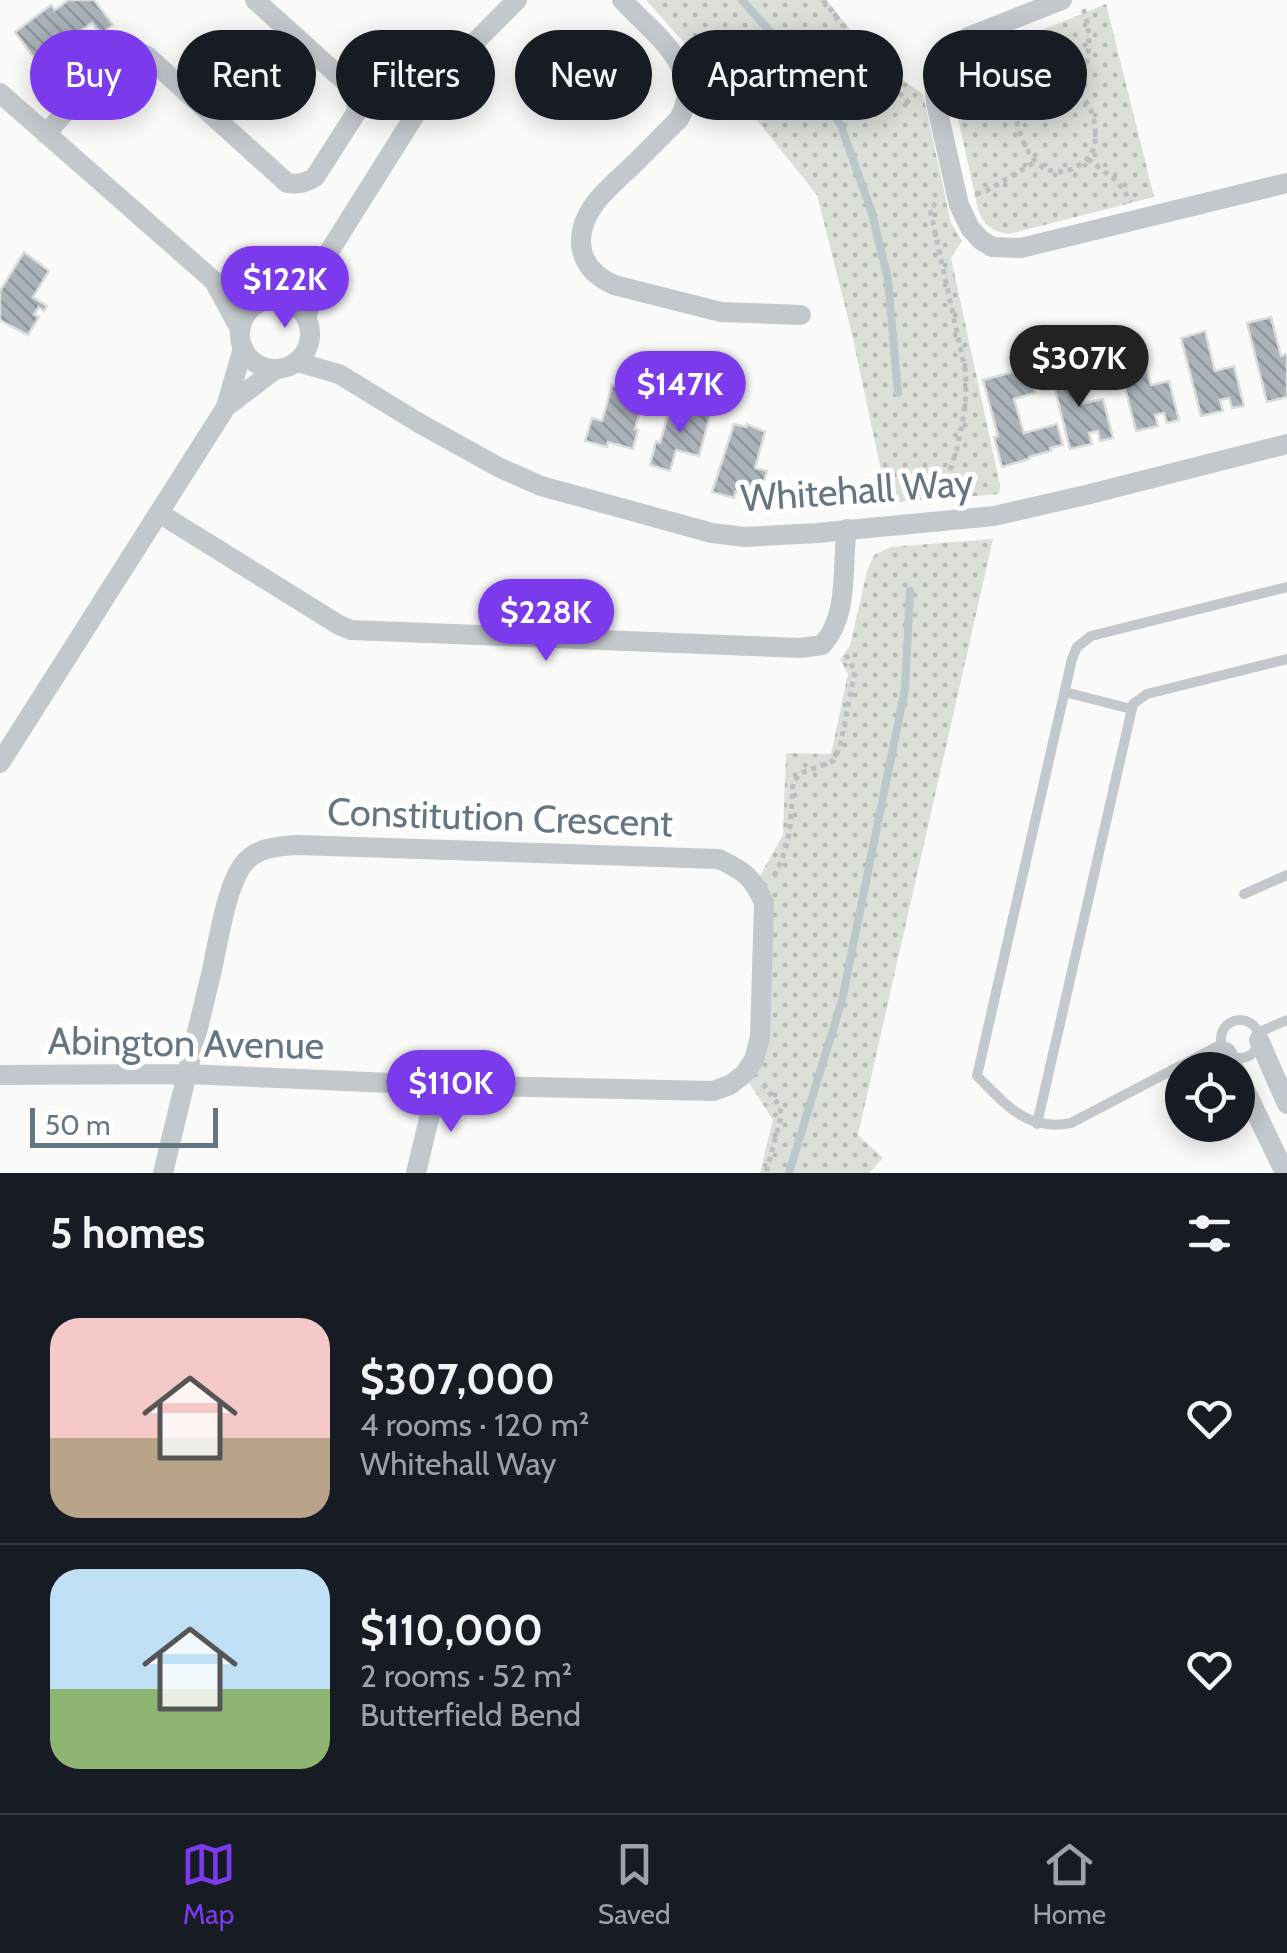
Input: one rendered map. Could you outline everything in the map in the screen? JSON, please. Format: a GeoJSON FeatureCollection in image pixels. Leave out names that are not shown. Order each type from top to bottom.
{"type":"FeatureCollection","features":[{"type":"Feature","properties":{"kind":"street"},"geometry":{"type":"LineString","coordinates":[[46,134],[108,67],[131,52],[143,53],[287,184],[316,177],[356,114],[357,102],[350,86],[255,0]]}},
{"type":"Feature","properties":{"kind":"street"},"geometry":{"type":"LineString","coordinates":[[226,407],[276,369],[297,362],[304,353],[327,255],[437,80],[517,0]]}},
{"type":"Feature","properties":{"kind":"street"},"geometry":{"type":"LineString","coordinates":[[622,0],[676,57],[685,74],[688,95],[679,119],[596,202],[581,234],[584,260],[598,278],[614,285],[721,312],[801,315]]}},
{"type":"Feature","properties":{"kind":"street"},"geometry":{"type":"LineString","coordinates":[[986,30],[1062,0]]}},
{"type":"Feature","properties":{"kind":"street"},"geometry":{"type":"LineString","coordinates":[[0,92],[214,280],[296,304],[308,328]]}},
{"type":"Feature","properties":{"kind":"street"},"geometry":{"type":"LineString","coordinates":[[939,120],[957,196],[970,228],[992,247],[1022,248],[1287,183]]}},
{"type":"Feature","properties":{"kind":"street"},"geometry":{"type":"LineString","coordinates":[[0,764],[226,407],[248,312],[327,255]]}},
{"type":"Feature","properties":{"kind":"street"},"geometry":{"type":"LineString","coordinates":[[214,280],[256,363],[276,369]]}},
{"type":"Feature","properties":{"kind":"street","name":"Whitehall Way"},"geometry":{"type":"LineString","coordinates":[[308,328],[339,374]]}},
{"type":"Feature","properties":{"kind":"street","name":"Whitehall Way"},"geometry":{"type":"LineString","coordinates":[[297,362],[339,374],[500,468],[541,486],[712,533],[746,537],[994,516],[1287,444]]}},
{"type":"Feature","properties":{"kind":"street"},"geometry":{"type":"LineString","coordinates":[[159,514],[351,630],[801,648],[822,646],[838,621],[847,529]]}},
{"type":"Feature","properties":{"kind":"street","name":"Constitution Crescent"},"geometry":{"type":"LineString","coordinates":[[186,1074],[224,918],[242,865],[274,846],[297,845],[719,860],[740,869],[756,884],[764,903],[760,1037],[754,1060],[730,1085]]}},
{"type":"Feature","properties":{"kind":"street"},"geometry":{"type":"LineString","coordinates":[[1258,1036],[1287,1104]]}},
{"type":"Feature","properties":{"kind":"street"},"geometry":{"type":"LineString","coordinates":[[163,1173],[186,1074]]}},
{"type":"Feature","properties":{"kind":"street","name":"Abington Avenue"},"geometry":{"type":"LineString","coordinates":[[0,1076],[186,1074],[714,1091],[730,1085]]}},
{"type":"Feature","properties":{"kind":"street"},"geometry":{"type":"LineString","coordinates":[[416,1173],[437,1085]]}},
{"type":"Feature","properties":{"kind":"street"},"geometry":{"type":"LineString","coordinates":[[1255,1111],[1285,1173]]}},
{"type":"Feature","properties":{"kind":"lane"},"geometry":{"type":"LineString","coordinates":[[1165,1086],[1071,1123],[1048,1126],[1013,1110],[977,1076],[1074,653],[1090,636],[1287,587]]}},
{"type":"Feature","properties":{"kind":"lane"},"geometry":{"type":"LineString","coordinates":[[1037,1124],[1131,709],[1148,694],[1287,659]]}},
{"type":"Feature","properties":{"kind":"lane"},"geometry":{"type":"LineString","coordinates":[[1065,692],[1131,709]]}},
{"type":"Feature","properties":{"kind":"lane"},"geometry":{"type":"LineString","coordinates":[[1244,894],[1287,875]]}},
{"type":"Feature","properties":{"kind":"lane"},"geometry":{"type":"LineString","coordinates":[[1228,1052],[1222,1032],[1233,1021],[1244,1020],[1258,1036],[1252,1052]]}},
{"type":"Feature","properties":{"kind":"lane"},"geometry":{"type":"LineString","coordinates":[[1258,1036],[1287,1020]]}},
{"type":"Feature","properties":{"kind":"path"},"geometry":{"type":"LineString","coordinates":[[822,0],[879,72],[923,112]]}},
{"type":"Feature","properties":{"kind":"path"},"geometry":{"type":"LineString","coordinates":[[1080,0],[1088,21],[1087,62]]}},
{"type":"Feature","properties":{"kind":"path"},"geometry":{"type":"LineString","coordinates":[[1016,120],[1035,162],[1047,169],[1070,170],[1092,153],[1094,119],[1087,103]]}},
{"type":"Feature","properties":{"kind":"path"},"geometry":{"type":"LineString","coordinates":[[1088,159],[1124,189],[1135,220]]}},
{"type":"Feature","properties":{"kind":"path"},"geometry":{"type":"LineString","coordinates":[[945,520],[944,490],[967,391],[966,369],[930,209],[933,204],[957,196],[986,191],[1035,162]]}},
{"type":"Feature","properties":{"kind":"path"},"geometry":{"type":"LineString","coordinates":[[772,880],[783,861],[790,834],[793,782],[802,773],[826,766],[840,748],[854,671],[844,652],[847,644]]}},
{"type":"Feature","properties":{"kind":"path"},"geometry":{"type":"LineString","coordinates":[[764,1074],[762,1084],[780,1107],[766,1173]]}},
{"type":"Feature","properties":{"kind":"shaded area"},"geometry":{"type":"Polygon","coordinates":[[[646,0],[827,0],[850,30],[673,30],[646,0]]]}},
{"type":"Feature","properties":{"kind":"shaded area"},"geometry":{"type":"Polygon","coordinates":[[[1106,4],[1154,197],[1009,234],[993,229],[978,209],[958,120],[1087,120],[1087,30],[1042,30],[1106,4]]]}},
{"type":"Feature","properties":{"kind":"shaded area"},"geometry":{"type":"Polygon","coordinates":[[[903,80],[923,94],[923,120],[929,120],[951,223],[962,241],[951,258],[999,494],[888,503],[817,195],[757,120],[903,120],[903,80]]]}},
{"type":"Feature","properties":{"kind":"shaded area"},"geometry":{"type":"Polygon","coordinates":[[[993,539],[858,1135],[883,1158],[869,1173],[760,1173],[773,1120],[744,1075],[755,1060],[756,883],[783,835],[786,753],[831,754],[848,674],[840,659],[850,646],[874,555],[891,547],[993,539]]]}},
{"type":"Feature","properties":{"kind":"building"},"geometry":{"type":"Polygon","coordinates":[[[68,0],[94,0],[113,25],[106,30],[98,30],[92,23],[82,30],[30,30],[30,53],[15,32],[51,5],[55,10],[68,0]]]}},
{"type":"Feature","properties":{"kind":"building"},"geometry":{"type":"Polygon","coordinates":[[[24,252],[49,271],[33,297],[47,306],[44,311],[39,307],[34,314],[39,317],[28,335],[0,320],[0,291],[24,252]]]}},
{"type":"Feature","properties":{"kind":"building"},"geometry":{"type":"Polygon","coordinates":[[[1271,317],[1281,356],[1287,354],[1287,397],[1267,402],[1247,323],[1271,317]]]}},
{"type":"Feature","properties":{"kind":"building"},"geometry":{"type":"Polygon","coordinates":[[[1205,331],[1215,371],[1234,366],[1244,406],[1232,408],[1229,398],[1220,400],[1223,411],[1201,416],[1181,338],[1205,331]]]}},
{"type":"Feature","properties":{"kind":"building"},"geometry":{"type":"Polygon","coordinates":[[[1141,346],[1151,385],[1169,381],[1179,420],[1167,423],[1164,413],[1155,415],[1158,426],[1136,431],[1116,352],[1141,346]]]}},
{"type":"Feature","properties":{"kind":"building"},"geometry":{"type":"Polygon","coordinates":[[[1074,364],[1084,403],[1103,399],[1113,438],[1100,441],[1098,431],[1089,433],[1092,444],[1070,449],[1050,370],[1074,364]]]}},
{"type":"Feature","properties":{"kind":"building"},"geometry":{"type":"Polygon","coordinates":[[[1028,368],[1035,393],[1014,399],[1024,433],[1057,424],[1063,445],[1002,467],[983,380],[1028,368]]]}},
{"type":"Feature","properties":{"kind":"building"},"geometry":{"type":"Polygon","coordinates":[[[612,385],[655,397],[650,414],[640,411],[633,449],[585,441],[592,418],[602,421],[612,385]]]}},
{"type":"Feature","properties":{"kind":"building"},"geometry":{"type":"Polygon","coordinates":[[[671,404],[710,415],[699,456],[676,450],[670,471],[650,465],[671,404]]]}},
{"type":"Feature","properties":{"kind":"building"},"geometry":{"type":"Polygon","coordinates":[[[734,424],[747,424],[765,432],[755,468],[767,471],[759,499],[735,492],[734,498],[712,492],[734,424]]]}},
{"type":"Feature","properties":{"kind":"waterway"},"geometry":{"type":"LineString","coordinates":[[742,0],[817,85],[841,126],[871,210],[888,279],[898,393]]}},
{"type":"Feature","properties":{"kind":"waterway"},"geometry":{"type":"LineString","coordinates":[[789,1173],[842,1000],[905,689],[910,591]]}}]}
